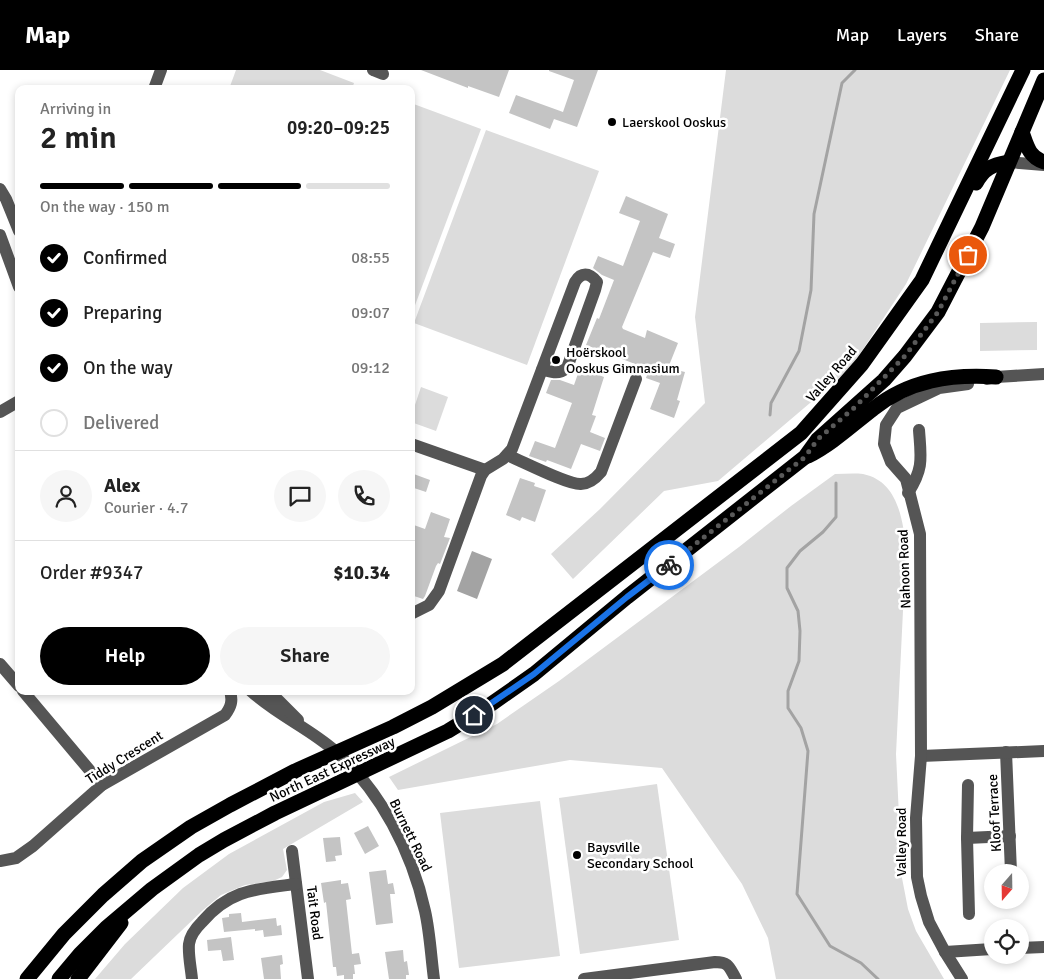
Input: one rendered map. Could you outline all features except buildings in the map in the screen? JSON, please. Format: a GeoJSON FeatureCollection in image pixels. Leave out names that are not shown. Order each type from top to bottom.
{"type":"FeatureCollection","features":[{"type":"Feature","properties":{"kind":"highway","name":"Valley Road"},"geometry":{"type":"LineString","coordinates":[[564,616],[800,433],[862,364],[922,280],[1023,70]]}},
{"type":"Feature","properties":{"kind":"highway"},"geometry":{"type":"LineString","coordinates":[[805,457],[818,439],[884,380],[905,356],[938,312],[982,227],[1044,80]]}},
{"type":"Feature","properties":{"kind":"highway"},"geometry":{"type":"LineString","coordinates":[[1022,132],[1030,153],[1044,164]]}},
{"type":"Feature","properties":{"kind":"highway"},"geometry":{"type":"LineString","coordinates":[[936,254],[956,223],[982,173],[995,165],[1008,162]]}},
{"type":"Feature","properties":{"kind":"highway"},"geometry":{"type":"LineString","coordinates":[[805,457],[826,447],[887,399],[913,386],[943,377],[968,375],[996,377]]}},
{"type":"Feature","properties":{"kind":"highway","name":"North East Expressway"},"geometry":{"type":"LineString","coordinates":[[59,979],[106,928],[152,889],[224,840],[283,809],[448,731],[487,707],[534,674],[627,597],[805,457]]}},
{"type":"Feature","properties":{"kind":"highway","name":"North East Expressway"},"geometry":{"type":"LineString","coordinates":[[27,979],[64,934],[103,895],[142,861],[191,826],[295,771],[393,727],[432,707],[503,664],[564,616]]}},
{"type":"Feature","properties":{"kind":"highway"},"geometry":{"type":"LineString","coordinates":[[78,979],[115,932],[130,909]]}},
{"type":"Feature","properties":{"kind":"street"},"geometry":{"type":"LineString","coordinates":[[155,85],[161,70]]}},
{"type":"Feature","properties":{"kind":"street"},"geometry":{"type":"LineString","coordinates":[[1008,162],[1044,164]]}},
{"type":"Feature","properties":{"kind":"street"},"geometry":{"type":"LineString","coordinates":[[0,189],[15,221]]}},
{"type":"Feature","properties":{"kind":"street"},"geometry":{"type":"LineString","coordinates":[[0,235],[15,275]]}},
{"type":"Feature","properties":{"kind":"street"},"geometry":{"type":"LineString","coordinates":[[415,612],[429,605],[439,590],[485,470],[503,460],[512,449],[542,369],[560,322],[579,276],[585,274],[592,277],[596,282],[595,290],[567,368],[555,373],[542,369]]}},
{"type":"Feature","properties":{"kind":"street"},"geometry":{"type":"LineString","coordinates":[[560,322],[581,330]]}},
{"type":"Feature","properties":{"kind":"street","name":"Nahoon Road"},"geometry":{"type":"LineString","coordinates":[[921,756],[920,534],[906,480],[891,462],[884,444],[886,425],[892,414],[903,404],[939,388],[970,384],[996,377],[1044,374]]}},
{"type":"Feature","properties":{"kind":"street"},"geometry":{"type":"LineString","coordinates":[[507,455],[570,482],[582,484],[594,479],[601,472],[636,379]]}},
{"type":"Feature","properties":{"kind":"street"},"geometry":{"type":"LineString","coordinates":[[0,412],[15,403]]}},
{"type":"Feature","properties":{"kind":"street"},"geometry":{"type":"LineString","coordinates":[[908,493],[916,480],[921,464],[919,430]]}},
{"type":"Feature","properties":{"kind":"street"},"geometry":{"type":"LineString","coordinates":[[415,445],[485,470]]}},
{"type":"Feature","properties":{"kind":"street"},"geometry":{"type":"LineString","coordinates":[[0,664],[15,681]]}},
{"type":"Feature","properties":{"kind":"street"},"geometry":{"type":"LineString","coordinates":[[26,695],[102,785]]}},
{"type":"Feature","properties":{"kind":"street","name":"Tiddy Crescent"},"geometry":{"type":"LineString","coordinates":[[0,861],[16,858],[33,846],[102,785],[225,715],[230,709],[231,695]]}},
{"type":"Feature","properties":{"kind":"street"},"geometry":{"type":"LineString","coordinates":[[257,695],[274,710],[308,731]]}},
{"type":"Feature","properties":{"kind":"street"},"geometry":{"type":"LineString","coordinates":[[272,695],[308,731]]}},
{"type":"Feature","properties":{"kind":"street","name":"Burnett Road"},"geometry":{"type":"LineString","coordinates":[[308,731],[351,765],[389,818],[405,850],[419,886],[426,913],[434,979]]}},
{"type":"Feature","properties":{"kind":"street"},"geometry":{"type":"LineString","coordinates":[[921,756],[1044,751]]}},
{"type":"Feature","properties":{"kind":"street","name":"Kloof Terrace"},"geometry":{"type":"LineString","coordinates":[[1006,752],[1011,864]]}},
{"type":"Feature","properties":{"kind":"street","name":"Valley Road"},"geometry":{"type":"LineString","coordinates":[[921,756],[916,818],[917,876],[929,922],[944,952],[962,979]]}},
{"type":"Feature","properties":{"kind":"street"},"geometry":{"type":"LineString","coordinates":[[968,785],[967,838],[970,914]]}},
{"type":"Feature","properties":{"kind":"street"},"geometry":{"type":"LineString","coordinates":[[967,838],[1010,836]]}},
{"type":"Feature","properties":{"kind":"street","name":"Tait Road"},"geometry":{"type":"LineString","coordinates":[[292,851],[308,979]]}},
{"type":"Feature","properties":{"kind":"street"},"geometry":{"type":"LineString","coordinates":[[192,979],[190,939],[207,916],[236,895],[257,889],[296,884]]}},
{"type":"Feature","properties":{"kind":"street"},"geometry":{"type":"LineString","coordinates":[[1029,948],[1044,947]]}},
{"type":"Feature","properties":{"kind":"street"},"geometry":{"type":"LineString","coordinates":[[944,952],[984,950]]}},
{"type":"Feature","properties":{"kind":"street"},"geometry":{"type":"LineString","coordinates":[[584,979],[714,962],[728,964],[736,979]]}},
{"type":"Feature","properties":{"kind":"shaded area"},"geometry":{"type":"Polygon","coordinates":[[[236,70],[320,70],[354,83],[353,85],[230,85],[236,70]]]}},
{"type":"Feature","properties":{"kind":"shaded area"},"geometry":{"type":"Polygon","coordinates":[[[726,70],[1010,70],[906,284],[850,369],[718,481],[664,491],[573,579],[551,554],[600,509],[705,403],[695,317],[726,70]]]}},
{"type":"Feature","properties":{"kind":"shaded area"},"geometry":{"type":"Polygon","coordinates":[[[415,104],[481,129],[415,305],[415,104]]]}},
{"type":"Feature","properties":{"kind":"shaded area"},"geometry":{"type":"Polygon","coordinates":[[[486,130],[599,171],[527,365],[415,323],[486,130]]]}},
{"type":"Feature","properties":{"kind":"shaded area"},"geometry":{"type":"Polygon","coordinates":[[[1037,322],[1037,350],[980,351],[980,323],[1037,322]]]}},
{"type":"Feature","properties":{"kind":"shaded area"},"geometry":{"type":"Polygon","coordinates":[[[421,387],[448,397],[436,431],[415,423],[415,405],[421,387]]]}},
{"type":"Feature","properties":{"kind":"shaded area"},"geometry":{"type":"Polygon","coordinates":[[[835,474],[863,474],[875,478],[891,493],[903,526],[906,549],[896,754],[902,878],[908,909],[916,931],[944,979],[776,979],[768,938],[742,884],[662,768],[570,760],[398,790],[389,777],[497,724],[559,681],[835,474]]]}},
{"type":"Feature","properties":{"kind":"shaded area"},"geometry":{"type":"Polygon","coordinates":[[[472,551],[492,559],[477,599],[457,591],[472,551]]]}},
{"type":"Feature","properties":{"kind":"shaded area"},"geometry":{"type":"Polygon","coordinates":[[[657,784],[679,940],[580,954],[559,798],[657,784]]]}},
{"type":"Feature","properties":{"kind":"shaded area"},"geometry":{"type":"Polygon","coordinates":[[[355,793],[363,802],[283,849],[287,870],[282,877],[273,881],[245,885],[221,895],[131,979],[95,979],[125,944],[183,888],[229,854],[324,802],[355,793]]]}},
{"type":"Feature","properties":{"kind":"shaded area"},"geometry":{"type":"Polygon","coordinates":[[[540,801],[560,956],[459,968],[440,813],[540,801]]]}},
{"type":"Feature","properties":{"kind":"waterway"},"geometry":{"type":"LineString","coordinates":[[770,415],[771,403],[799,351],[811,290],[814,214],[842,83],[855,70]]}},
{"type":"Feature","properties":{"kind":"waterway"},"geometry":{"type":"LineString","coordinates":[[836,483],[836,517],[823,532],[800,551],[787,568],[787,588],[798,611],[800,631],[799,661],[788,691],[788,708],[801,728],[808,751],[797,894],[830,946],[861,963],[878,979]]}},
{"type":"Feature","properties":{"kind":"way so far"},"geometry":{"type":"LineString","coordinates":[[669,565],[805,457],[818,439],[884,380],[921,336],[938,312],[968,255]]}},
{"type":"Feature","properties":{"kind":"place","name":"Laerskool Ooskus"},"geometry":{"type":"Point","coordinates":[612,122]}},
{"type":"Feature","properties":{"kind":"place","name":"Hoërskool Ooskus Gimnasium"},"geometry":{"type":"Point","coordinates":[556,360]}},
{"type":"Feature","properties":{"kind":"place","name":"Baysville Secondary School"},"geometry":{"type":"Point","coordinates":[577,855]}},
{"type":"Feature","properties":{"kind":"route"},"geometry":{"type":"LineString","coordinates":[[474,715],[534,674],[669,565]]}}]}
